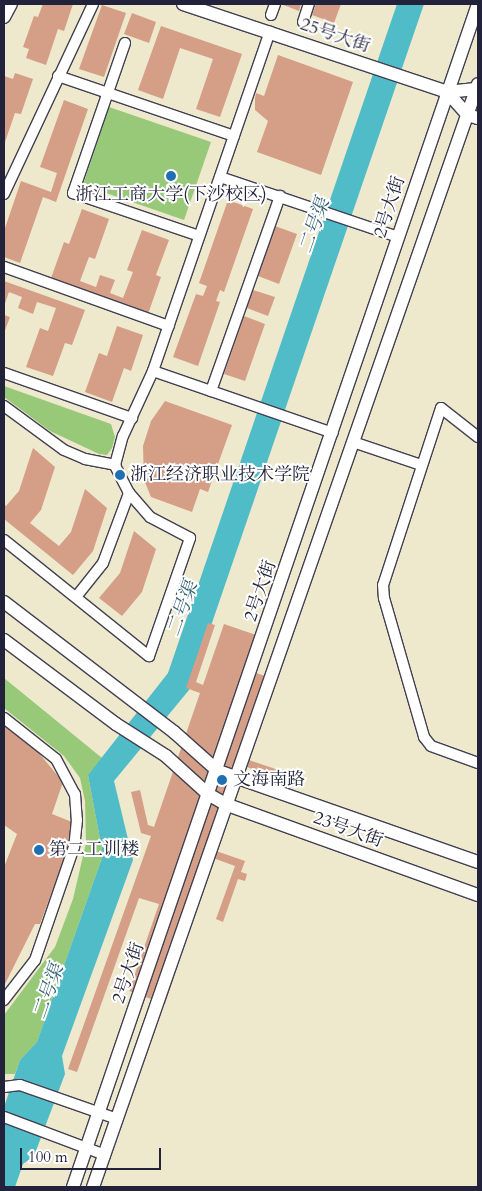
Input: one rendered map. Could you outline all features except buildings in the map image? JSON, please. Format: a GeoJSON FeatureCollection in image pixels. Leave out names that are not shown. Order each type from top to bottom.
{"type":"FeatureCollection","features":[{"type":"Feature","properties":{"kind":"main road"},"geometry":{"type":"LineString","coordinates":[[4,17],[11,4]]}},
{"type":"Feature","properties":{"kind":"main road","name":"25号大街"},"geometry":{"type":"LineString","coordinates":[[183,4],[447,92],[473,117]]}},
{"type":"Feature","properties":{"kind":"main road","name":"2号大街"},"geometry":{"type":"LineString","coordinates":[[74,1187],[208,794],[218,771],[478,4]]}},
{"type":"Feature","properties":{"kind":"main road","name":"25号大街"},"geometry":{"type":"LineString","coordinates":[[447,92],[478,87]]}},
{"type":"Feature","properties":{"kind":"main road","name":"2号大街"},"geometry":{"type":"LineString","coordinates":[[93,1187],[225,804],[353,442],[473,117],[478,87]]}},
{"type":"Feature","properties":{"kind":"main road"},"geometry":{"type":"LineString","coordinates":[[4,602],[174,732],[218,771]]}},
{"type":"Feature","properties":{"kind":"main road"},"geometry":{"type":"LineString","coordinates":[[4,640],[116,724],[166,756],[208,794]]}},
{"type":"Feature","properties":{"kind":"main road","name":"23号大街"},"geometry":{"type":"LineString","coordinates":[[218,771],[478,862]]}},
{"type":"Feature","properties":{"kind":"main road","name":"23号大街"},"geometry":{"type":"LineString","coordinates":[[208,794],[225,804],[478,895]]}},
{"type":"Feature","properties":{"kind":"street"},"geometry":{"type":"LineString","coordinates":[[4,194],[93,4]]}},
{"type":"Feature","properties":{"kind":"street"},"geometry":{"type":"LineString","coordinates":[[271,15],[275,4]]}},
{"type":"Feature","properties":{"kind":"street"},"geometry":{"type":"LineString","coordinates":[[303,22],[308,4]]}},
{"type":"Feature","properties":{"kind":"street"},"geometry":{"type":"LineString","coordinates":[[4,540],[149,656],[190,538],[150,517],[129,493],[115,465],[132,418],[153,371],[270,32]]}},
{"type":"Feature","properties":{"kind":"street"},"geometry":{"type":"LineString","coordinates":[[125,43],[72,193],[199,236]]}},
{"type":"Feature","properties":{"kind":"street"},"geometry":{"type":"LineString","coordinates":[[58,76],[234,136]]}},
{"type":"Feature","properties":{"kind":"street"},"geometry":{"type":"LineString","coordinates":[[220,177],[398,237]]}},
{"type":"Feature","properties":{"kind":"street"},"geometry":{"type":"LineString","coordinates":[[211,391],[280,196]]}},
{"type":"Feature","properties":{"kind":"street"},"geometry":{"type":"LineString","coordinates":[[4,267],[169,326]]}},
{"type":"Feature","properties":{"kind":"street"},"geometry":{"type":"LineString","coordinates":[[153,371],[333,433]]}},
{"type":"Feature","properties":{"kind":"street"},"geometry":{"type":"LineString","coordinates":[[4,373],[132,418]]}},
{"type":"Feature","properties":{"kind":"street"},"geometry":{"type":"LineString","coordinates":[[4,406],[64,450],[85,459],[115,465]]}},
{"type":"Feature","properties":{"kind":"street"},"geometry":{"type":"LineString","coordinates":[[478,437],[441,408],[387,570],[384,598],[424,737],[431,746],[478,763]]}},
{"type":"Feature","properties":{"kind":"street"},"geometry":{"type":"LineString","coordinates":[[353,442],[421,465]]}},
{"type":"Feature","properties":{"kind":"street"},"geometry":{"type":"LineString","coordinates":[[76,597],[103,563],[129,493]]}},
{"type":"Feature","properties":{"kind":"street"},"geometry":{"type":"LineString","coordinates":[[4,718],[56,759],[75,794],[77,820],[74,847],[35,960],[4,1000]]}},
{"type":"Feature","properties":{"kind":"street"},"geometry":{"type":"LineString","coordinates":[[4,1087],[20,1085],[117,1119]]}},
{"type":"Feature","properties":{"kind":"street"},"geometry":{"type":"LineString","coordinates":[[4,1118],[105,1155]]}},
{"type":"Feature","properties":{"kind":"green space"},"geometry":{"type":"Polygon","coordinates":[[[109,107],[211,142],[184,220],[83,185],[109,107]]]}},
{"type":"Feature","properties":{"kind":"green space"},"geometry":{"type":"Polygon","coordinates":[[[4,386],[111,424],[115,437],[112,448],[107,455],[99,454],[50,431],[4,397],[4,386]]]}},
{"type":"Feature","properties":{"kind":"green space"},"geometry":{"type":"Polygon","coordinates":[[[4,678],[102,758],[88,775],[103,855],[37,1042],[20,1060],[15,1074],[4,1074],[4,1015],[55,947],[73,899],[86,843],[85,801],[80,778],[64,756],[4,708],[4,678]]]}},
{"type":"Feature","properties":{"kind":"water"},"geometry":{"type":"Polygon","coordinates":[[[397,4],[424,4],[189,690],[114,781],[133,860],[62,1056],[65,1074],[34,1156],[23,1164],[15,1187],[4,1187],[4,1107],[20,1060],[37,1042],[103,855],[88,775],[168,673],[397,4]]]}},
{"type":"Feature","properties":{"kind":"place","name":"浙江工商大学(下沙校区)"},"geometry":{"type":"Point","coordinates":[171,176]}},
{"type":"Feature","properties":{"kind":"place","name":"浙江经济职业技术学院"},"geometry":{"type":"Point","coordinates":[120,475]}},
{"type":"Feature","properties":{"kind":"place","name":"文海南路"},"geometry":{"type":"Point","coordinates":[222,780]}},
{"type":"Feature","properties":{"kind":"place","name":"第二工训楼"},"geometry":{"type":"Point","coordinates":[39,850]}},
{"type":"Feature","properties":{"kind":"water label","name":"二号渠"},"geometry":{"type":"Point","coordinates":[315,226]}},
{"type":"Feature","properties":{"kind":"water label","name":"二号渠"},"geometry":{"type":"Point","coordinates":[183,609]}},
{"type":"Feature","properties":{"kind":"water label","name":"二号渠"},"geometry":{"type":"Point","coordinates":[49,992]}}]}
